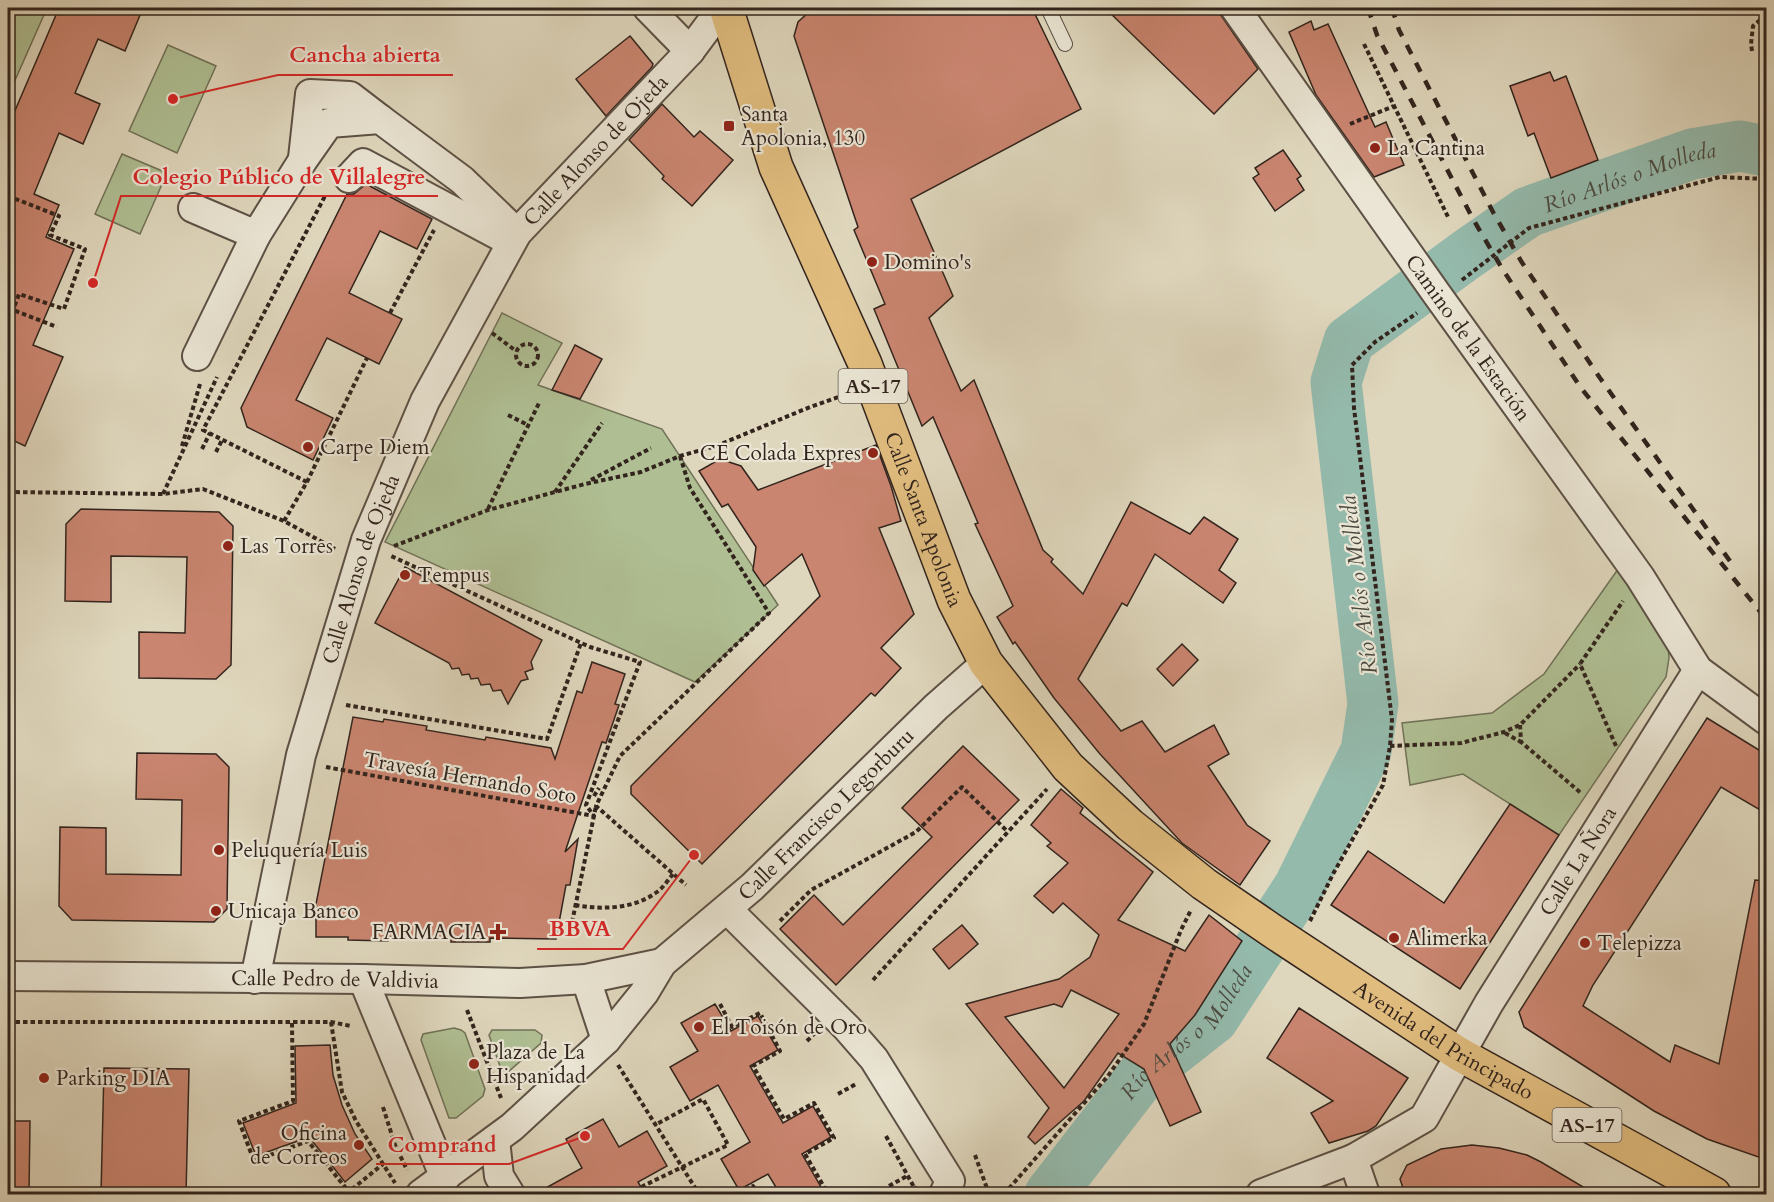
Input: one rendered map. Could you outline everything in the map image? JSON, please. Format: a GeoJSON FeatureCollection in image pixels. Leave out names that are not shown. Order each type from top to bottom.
{"type":"FeatureCollection","features":[{"type":"Feature","properties":{"kind":"main road","name":"Calle Santa Apolonia"},"geometry":{"type":"LineString","coordinates":[[724,8],[776,166],[865,364],[954,600],[987,663],[1068,767],[1130,825],[1216,892],[1291,932]]}},
{"type":"Feature","properties":{"kind":"main road","name":"Avenida del Principado"},"geometry":{"type":"LineString","coordinates":[[1291,932],[1459,1054],[1714,1194]]}},
{"type":"Feature","properties":{"kind":"street"},"geometry":{"type":"LineString","coordinates":[[648,8],[690,51]]}},
{"type":"Feature","properties":{"kind":"street","name":"Calle Alonso de Ojeda"},"geometry":{"type":"LineString","coordinates":[[255,979],[301,755],[366,540],[425,401],[514,238],[690,51],[724,8]]}},
{"type":"Feature","properties":{"kind":"street","name":"Camino de la Estación"},"geometry":{"type":"LineString","coordinates":[[1235,8],[1640,577],[1698,670]]}},
{"type":"Feature","properties":{"kind":"street"},"geometry":{"type":"LineString","coordinates":[[197,356],[256,236],[329,123],[380,119],[462,180],[514,238]]}},
{"type":"Feature","properties":{"kind":"street"},"geometry":{"type":"LineString","coordinates":[[338,184],[363,163],[514,238]]}},
{"type":"Feature","properties":{"kind":"street"},"geometry":{"type":"LineString","coordinates":[[193,208],[256,236]]}},
{"type":"Feature","properties":{"kind":"street","name":"Calle Francisco Legorburu"},"geometry":{"type":"LineString","coordinates":[[662,963],[760,879],[936,707],[987,663]]}},
{"type":"Feature","properties":{"kind":"street"},"geometry":{"type":"LineString","coordinates":[[1698,670],[1767,720]]}},
{"type":"Feature","properties":{"kind":"street","name":"Calle La Ñora"},"geometry":{"type":"LineString","coordinates":[[1261,1194],[1353,1159],[1424,1118],[1459,1054],[1698,670]]}},
{"type":"Feature","properties":{"kind":"street"},"geometry":{"type":"LineString","coordinates":[[727,909],[847,1028],[874,1059],[950,1181],[944,1194]]}},
{"type":"Feature","properties":{"kind":"street"},"geometry":{"type":"LineString","coordinates":[[409,1185],[445,1178],[504,1133],[606,1040],[644,993],[662,963]]}},
{"type":"Feature","properties":{"kind":"street","name":"Calle Pedro de Valdivia"},"geometry":{"type":"LineString","coordinates":[[8,976],[363,979],[520,983],[586,980],[662,963]]}},
{"type":"Feature","properties":{"kind":"street"},"geometry":{"type":"LineString","coordinates":[[363,979],[445,1178]]}},
{"type":"Feature","properties":{"kind":"street"},"geometry":{"type":"LineString","coordinates":[[586,980],[606,1040]]}},
{"type":"Feature","properties":{"kind":"street"},"geometry":{"type":"LineString","coordinates":[[504,1133],[500,1176],[510,1194]]}},
{"type":"Feature","properties":{"kind":"street"},"geometry":{"type":"LineString","coordinates":[[1353,1159],[1365,1194]]}},
{"type":"Feature","properties":{"kind":"lane"},"geometry":{"type":"LineString","coordinates":[[1048,8],[1065,44]]}},
{"type":"Feature","properties":{"kind":"path"},"geometry":{"type":"LineString","coordinates":[[1752,51],[1753,26],[1767,15]]}},
{"type":"Feature","properties":{"kind":"path"},"geometry":{"type":"LineString","coordinates":[[1364,44],[1449,219]]}},
{"type":"Feature","properties":{"kind":"path"},"geometry":{"type":"LineString","coordinates":[[1323,133],[1368,118],[1394,106]]}},
{"type":"Feature","properties":{"kind":"path"},"geometry":{"type":"LineString","coordinates":[[1291,932],[1333,874],[1383,785],[1390,746],[1392,720],[1354,408],[1352,365],[1375,342],[1529,228],[1720,177],[1767,180]]}},
{"type":"Feature","properties":{"kind":"path"},"geometry":{"type":"LineString","coordinates":[[307,482],[203,430],[338,184]]}},
{"type":"Feature","properties":{"kind":"path"},"geometry":{"type":"LineString","coordinates":[[8,196],[59,216],[50,234],[85,249],[64,309],[20,294],[10,309],[57,327]]}},
{"type":"Feature","properties":{"kind":"path"},"geometry":{"type":"LineString","coordinates":[[390,313],[435,227]]}},
{"type":"Feature","properties":{"kind":"path"},"geometry":{"type":"LineString","coordinates":[[524,344],[532,345],[537,350],[538,356],[534,364],[525,367],[516,360],[516,351],[524,344]]}},
{"type":"Feature","properties":{"kind":"path"},"geometry":{"type":"LineString","coordinates":[[284,521],[307,482],[367,358]]}},
{"type":"Feature","properties":{"kind":"path"},"geometry":{"type":"LineString","coordinates":[[178,458],[200,384]]}},
{"type":"Feature","properties":{"kind":"path"},"geometry":{"type":"LineString","coordinates":[[339,704],[547,739],[581,643],[389,555],[393,546],[488,510],[641,471],[680,456],[716,446],[850,393]]}},
{"type":"Feature","properties":{"kind":"path"},"geometry":{"type":"LineString","coordinates":[[488,510],[539,403]]}},
{"type":"Feature","properties":{"kind":"path"},"geometry":{"type":"LineString","coordinates":[[508,415],[529,425]]}},
{"type":"Feature","properties":{"kind":"path"},"geometry":{"type":"LineString","coordinates":[[554,492],[602,423]]}},
{"type":"Feature","properties":{"kind":"path"},"geometry":{"type":"LineString","coordinates":[[202,449],[210,433]]}},
{"type":"Feature","properties":{"kind":"path"},"geometry":{"type":"LineString","coordinates":[[216,452],[222,440]]}},
{"type":"Feature","properties":{"kind":"path"},"geometry":{"type":"LineString","coordinates":[[585,484],[651,448]]}},
{"type":"Feature","properties":{"kind":"path"},"geometry":{"type":"LineString","coordinates":[[568,937],[596,806],[620,756],[769,613],[690,488],[680,456]]}},
{"type":"Feature","properties":{"kind":"path"},"geometry":{"type":"LineString","coordinates":[[8,492],[164,494],[203,489],[284,521],[359,563]]}},
{"type":"Feature","properties":{"kind":"path"},"geometry":{"type":"LineString","coordinates":[[1390,746],[1461,743],[1504,732],[1520,725],[1580,664],[1640,577]]}},
{"type":"Feature","properties":{"kind":"path","name":"Travesía Hernando Soto"},"geometry":{"type":"LineString","coordinates":[[581,643],[640,662],[586,805],[594,816]]}},
{"type":"Feature","properties":{"kind":"path"},"geometry":{"type":"LineString","coordinates":[[1580,664],[1616,747]]}},
{"type":"Feature","properties":{"kind":"path"},"geometry":{"type":"LineString","coordinates":[[1520,725],[1521,742]]}},
{"type":"Feature","properties":{"kind":"path"},"geometry":{"type":"LineString","coordinates":[[1504,732],[1521,742],[1581,793]]}},
{"type":"Feature","properties":{"kind":"path","name":"Travesía Hernando Soto"},"geometry":{"type":"LineString","coordinates":[[319,765],[594,816]]}},
{"type":"Feature","properties":{"kind":"path"},"geometry":{"type":"LineString","coordinates":[[873,980],[1068,767]]}},
{"type":"Feature","properties":{"kind":"path"},"geometry":{"type":"LineString","coordinates":[[759,942],[811,890],[916,832],[962,787],[1008,832]]}},
{"type":"Feature","properties":{"kind":"path"},"geometry":{"type":"LineString","coordinates":[[594,796],[599,788]]}},
{"type":"Feature","properties":{"kind":"path"},"geometry":{"type":"LineString","coordinates":[[596,806],[686,885]]}},
{"type":"Feature","properties":{"kind":"path"},"geometry":{"type":"LineString","coordinates":[[575,905],[610,908],[630,904],[660,891],[672,874]]}},
{"type":"Feature","properties":{"kind":"path"},"geometry":{"type":"LineString","coordinates":[[1004,1194],[1108,1076],[1144,1024],[1181,930],[1216,892]]}},
{"type":"Feature","properties":{"kind":"path"},"geometry":{"type":"LineString","coordinates":[[456,981],[504,1133]]}},
{"type":"Feature","properties":{"kind":"path"},"geometry":{"type":"LineString","coordinates":[[720,1004],[732,1027],[760,1012],[780,1051],[753,1066],[784,1119],[814,1103],[834,1138],[805,1154],[828,1194]]}},
{"type":"Feature","properties":{"kind":"path"},"geometry":{"type":"LineString","coordinates":[[8,1022],[331,1022],[345,1023],[354,1027],[357,1032]]}},
{"type":"Feature","properties":{"kind":"path"},"geometry":{"type":"LineString","coordinates":[[331,1022],[342,1092],[356,1121],[383,1164],[409,1185]]}},
{"type":"Feature","properties":{"kind":"path"},"geometry":{"type":"LineString","coordinates":[[292,1023],[293,1101],[239,1121],[254,1161],[308,1141],[348,1193],[383,1164]]}},
{"type":"Feature","properties":{"kind":"path"},"geometry":{"type":"LineString","coordinates":[[606,1040],[621,1071],[699,1194]]}},
{"type":"Feature","properties":{"kind":"path"},"geometry":{"type":"LineString","coordinates":[[838,1094],[858,1083],[851,1074]]}},
{"type":"Feature","properties":{"kind":"path"},"geometry":{"type":"LineString","coordinates":[[648,1194],[643,1186],[728,1145],[703,1099],[655,1125]]}},
{"type":"Feature","properties":{"kind":"path"},"geometry":{"type":"LineString","coordinates":[[381,1102],[409,1185]]}},
{"type":"Feature","properties":{"kind":"path"},"geometry":{"type":"LineString","coordinates":[[885,1134],[915,1190],[940,1166]]}},
{"type":"Feature","properties":{"kind":"path"},"geometry":{"type":"LineString","coordinates":[[975,1155],[989,1194]]}},
{"type":"Feature","properties":{"kind":"path"},"geometry":{"type":"LineString","coordinates":[[889,1186],[907,1175]]}},
{"type":"Feature","properties":{"kind":"path"},"geometry":{"type":"LineString","coordinates":[[739,1194],[753,1186],[758,1194]]}},
{"type":"Feature","properties":{"kind":"path"},"geometry":{"type":"LineString","coordinates":[[856,1194],[863,1191],[865,1194]]}},
{"type":"Feature","properties":{"kind":"green space"},"geometry":{"type":"Polygon","coordinates":[[[8,8],[47,8],[12,87],[8,86],[8,8]]]}},
{"type":"Feature","properties":{"kind":"green space"},"geometry":{"type":"Polygon","coordinates":[[[168,45],[216,66],[177,153],[129,131],[168,45]]]}},
{"type":"Feature","properties":{"kind":"green space"},"geometry":{"type":"Polygon","coordinates":[[[122,154],[167,173],[140,234],[95,214],[122,154]]]}},
{"type":"Feature","properties":{"kind":"green space"},"geometry":{"type":"Polygon","coordinates":[[[502,313],[562,343],[538,385],[662,429],[778,605],[695,682],[385,542],[502,313]]]}},
{"type":"Feature","properties":{"kind":"green space"},"geometry":{"type":"Polygon","coordinates":[[[1621,565],[1668,645],[1669,658],[1666,677],[1559,835],[1463,774],[1410,785],[1402,723],[1492,713],[1544,674],[1621,565]]]}},
{"type":"Feature","properties":{"kind":"green space"},"geometry":{"type":"Polygon","coordinates":[[[454,1028],[465,1033],[485,1089],[483,1096],[456,1118],[449,1118],[421,1040],[423,1034],[454,1028]]]}},
{"type":"Feature","properties":{"kind":"green space"},"geometry":{"type":"Polygon","coordinates":[[[492,1030],[535,1030],[542,1035],[541,1043],[508,1072],[501,1069],[489,1035],[492,1030]]]}},
{"type":"Feature","properties":{"kind":"building"},"geometry":{"type":"Polygon","coordinates":[[[59,8],[143,8],[125,51],[98,39],[75,93],[100,104],[83,144],[59,133],[34,194],[59,205],[46,237],[74,249],[33,345],[63,357],[25,446],[8,438],[8,127],[59,8]]]}},
{"type":"Feature","properties":{"kind":"building"},"geometry":{"type":"Polygon","coordinates":[[[818,8],[1032,8],[1081,109],[911,199],[953,296],[929,318],[961,391],[974,380],[1043,550],[1053,559],[1051,562],[1083,594],[1131,502],[1190,534],[1204,517],[1238,539],[1219,570],[1236,583],[1223,603],[1155,554],[1127,606],[1122,603],[1078,679],[1121,731],[1142,721],[1165,752],[1214,725],[1229,754],[1208,766],[1247,825],[1270,841],[1240,885],[1182,843],[1100,754],[1054,698],[1015,642],[1013,644],[997,617],[1013,606],[975,524],[978,523],[933,417],[922,426],[874,309],[885,304],[854,230],[858,227],[794,36],[798,22],[810,11],[818,8]]]}},
{"type":"Feature","properties":{"kind":"building"},"geometry":{"type":"Polygon","coordinates":[[[1105,8],[1216,8],[1258,69],[1214,114],[1105,8]]]}},
{"type":"Feature","properties":{"kind":"building"},"geometry":{"type":"Polygon","coordinates":[[[1311,21],[1314,30],[1328,24],[1375,127],[1386,122],[1404,165],[1374,177],[1316,95],[1289,32],[1311,21]]]}},
{"type":"Feature","properties":{"kind":"building"},"geometry":{"type":"Polygon","coordinates":[[[630,36],[653,64],[606,116],[576,79],[630,36]]]}},
{"type":"Feature","properties":{"kind":"building"},"geometry":{"type":"Polygon","coordinates":[[[1550,72],[1554,81],[1566,76],[1598,160],[1551,178],[1534,133],[1528,136],[1510,86],[1550,72]]]}},
{"type":"Feature","properties":{"kind":"building"},"geometry":{"type":"Polygon","coordinates":[[[662,104],[694,137],[700,131],[733,160],[692,206],[662,179],[664,176],[629,140],[662,104]]]}},
{"type":"Feature","properties":{"kind":"building"},"geometry":{"type":"Polygon","coordinates":[[[1283,150],[1301,176],[1297,179],[1304,190],[1275,211],[1253,178],[1259,174],[1255,168],[1283,150]]]}},
{"type":"Feature","properties":{"kind":"building"},"geometry":{"type":"Polygon","coordinates":[[[366,184],[432,219],[417,249],[380,231],[349,293],[402,319],[379,364],[327,338],[296,400],[333,418],[313,460],[247,427],[241,408],[347,194],[354,194],[366,184]]]}},
{"type":"Feature","properties":{"kind":"building"},"geometry":{"type":"Polygon","coordinates":[[[575,345],[602,359],[580,399],[552,390],[575,345]]]}},
{"type":"Feature","properties":{"kind":"building"},"geometry":{"type":"Polygon","coordinates":[[[876,445],[901,521],[879,528],[914,614],[881,648],[901,668],[875,696],[871,693],[702,864],[631,794],[631,786],[820,596],[802,554],[764,586],[753,570],[756,547],[728,504],[722,507],[699,471],[720,459],[741,466],[758,490],[876,445]]]}},
{"type":"Feature","properties":{"kind":"building"},"geometry":{"type":"Polygon","coordinates":[[[81,509],[219,512],[233,526],[231,665],[216,679],[139,678],[139,632],[185,633],[187,557],[111,556],[111,602],[65,601],[66,524],[81,509]]]}},
{"type":"Feature","properties":{"kind":"building"},"geometry":{"type":"Polygon","coordinates":[[[405,567],[542,640],[531,662],[533,669],[525,672],[528,679],[521,681],[508,704],[501,690],[493,691],[490,684],[481,685],[478,678],[471,679],[469,674],[462,675],[459,668],[452,669],[449,663],[375,623],[405,567]]]}},
{"type":"Feature","properties":{"kind":"building"},"geometry":{"type":"Polygon","coordinates":[[[1182,644],[1198,660],[1173,686],[1157,669],[1182,644]]]}},
{"type":"Feature","properties":{"kind":"building"},"geometry":{"type":"Polygon","coordinates":[[[592,662],[625,674],[615,704],[619,705],[606,743],[602,742],[565,852],[578,839],[570,885],[566,885],[556,939],[490,938],[490,942],[451,942],[451,938],[388,937],[388,941],[316,937],[316,904],[353,717],[383,722],[384,719],[427,726],[426,730],[551,748],[555,759],[577,691],[582,693],[592,662]]]}},
{"type":"Feature","properties":{"kind":"building"},"geometry":{"type":"Polygon","coordinates":[[[1707,718],[1767,755],[1767,814],[1721,787],[1593,985],[1583,1006],[1670,1062],[1675,1045],[1719,1064],[1755,880],[1767,881],[1767,1160],[1707,1139],[1654,1111],[1524,1027],[1519,1012],[1707,718]]]}},
{"type":"Feature","properties":{"kind":"building"},"geometry":{"type":"Polygon","coordinates":[[[963,746],[1019,800],[836,985],[780,929],[814,895],[843,925],[932,837],[902,808],[963,746]]]}},
{"type":"Feature","properties":{"kind":"building"},"geometry":{"type":"Polygon","coordinates":[[[137,753],[216,754],[229,767],[227,909],[214,922],[72,920],[59,906],[60,827],[106,828],[106,874],[181,875],[182,800],[136,799],[137,753]]]}},
{"type":"Feature","properties":{"kind":"building"},"geometry":{"type":"Polygon","coordinates":[[[1061,789],[1083,808],[1080,813],[1153,872],[1118,920],[1185,951],[1209,915],[1242,941],[1195,1015],[1170,1044],[1201,1112],[1170,1126],[1144,1069],[1118,1053],[1084,1101],[1035,1144],[1028,1137],[1049,1108],[966,1004],[1059,979],[1090,957],[1099,935],[1063,903],[1053,913],[1034,896],[1068,863],[1047,846],[1051,843],[1031,825],[1061,789]],[[1071,990],[1062,1007],[1054,1004],[1005,1017],[1064,1088],[1119,1014],[1071,990]]]}},
{"type":"Feature","properties":{"kind":"building"},"geometry":{"type":"Polygon","coordinates":[[[1510,804],[1559,835],[1460,989],[1331,905],[1368,851],[1444,903],[1510,804]]]}},
{"type":"Feature","properties":{"kind":"building"},"geometry":{"type":"Polygon","coordinates":[[[962,925],[978,944],[949,969],[933,949],[962,925]]]}},
{"type":"Feature","properties":{"kind":"building"},"geometry":{"type":"Polygon","coordinates":[[[715,1004],[731,1031],[758,1016],[778,1050],[750,1066],[783,1123],[813,1106],[831,1137],[802,1154],[825,1194],[780,1194],[768,1174],[739,1190],[721,1159],[750,1142],[718,1085],[690,1101],[670,1067],[698,1051],[681,1023],[715,1004]]]}},
{"type":"Feature","properties":{"kind":"building"},"geometry":{"type":"Polygon","coordinates":[[[1299,1008],[1408,1078],[1376,1126],[1368,1131],[1329,1143],[1311,1113],[1333,1101],[1267,1058],[1299,1008]]]}},
{"type":"Feature","properties":{"kind":"building"},"geometry":{"type":"Polygon","coordinates":[[[330,1045],[333,1075],[342,1105],[355,1134],[372,1159],[345,1182],[309,1137],[256,1156],[243,1123],[296,1103],[295,1046],[330,1045]]]}},
{"type":"Feature","properties":{"kind":"building"},"geometry":{"type":"Polygon","coordinates":[[[104,1068],[189,1069],[186,1194],[101,1194],[104,1068]]]}},
{"type":"Feature","properties":{"kind":"building"},"geometry":{"type":"Polygon","coordinates":[[[603,1119],[619,1147],[647,1131],[667,1166],[638,1182],[645,1194],[535,1194],[582,1168],[566,1139],[603,1119]]]}},
{"type":"Feature","properties":{"kind":"building"},"geometry":{"type":"Polygon","coordinates":[[[8,1121],[30,1121],[29,1194],[8,1194],[8,1121]]]}},
{"type":"Feature","properties":{"kind":"building"},"geometry":{"type":"Polygon","coordinates":[[[1472,1145],[1499,1148],[1527,1155],[1595,1194],[1405,1194],[1400,1179],[1407,1165],[1441,1149],[1472,1145]]]}},
{"type":"Feature","properties":{"kind":"waterway","name":"Río Arlós o Molleda"},"geometry":{"type":"LineString","coordinates":[[1050,1194],[1143,1074],[1213,1019],[1299,887],[1366,751],[1373,704],[1336,382],[1349,341],[1528,212],[1692,154],[1740,146],[1766,151]]}},
{"type":"Feature","properties":{"kind":"railway"},"geometry":{"type":"LineString","coordinates":[[1368,8],[1377,35],[1473,219],[1503,270],[1581,388],[1766,619]]}},
{"type":"Feature","properties":{"kind":"railway"},"geometry":{"type":"LineString","coordinates":[[1392,8],[1399,30],[1493,212],[1521,261],[1600,378],[1732,564]]}},
{"type":"Feature","properties":{"kind":"place","name":"Cancha abierta"},"geometry":{"type":"Point","coordinates":[173,99]}},
{"type":"Feature","properties":{"kind":"place","name":"Santa Apolonia, 130"},"geometry":{"type":"Point","coordinates":[729,126]}},
{"type":"Feature","properties":{"kind":"place","name":"La Cantina"},"geometry":{"type":"Point","coordinates":[1375,148]}},
{"type":"Feature","properties":{"kind":"place","name":"Domino's"},"geometry":{"type":"Point","coordinates":[872,262]}},
{"type":"Feature","properties":{"kind":"place","name":"Colegio Público de Villalegre"},"geometry":{"type":"Point","coordinates":[93,283]}},
{"type":"Feature","properties":{"kind":"place","name":"Carpe Diem"},"geometry":{"type":"Point","coordinates":[308,447]}},
{"type":"Feature","properties":{"kind":"place","name":"CE Colada Expres"},"geometry":{"type":"Point","coordinates":[873,453]}},
{"type":"Feature","properties":{"kind":"place","name":"Las Torres"},"geometry":{"type":"Point","coordinates":[228,546]}},
{"type":"Feature","properties":{"kind":"place","name":"Tempus"},"geometry":{"type":"Point","coordinates":[405,575]}},
{"type":"Feature","properties":{"kind":"place","name":"Peluquería Luis"},"geometry":{"type":"Point","coordinates":[219,850]}},
{"type":"Feature","properties":{"kind":"place","name":"BBVA"},"geometry":{"type":"Point","coordinates":[694,855]}},
{"type":"Feature","properties":{"kind":"place","name":"Unicaja Banco"},"geometry":{"type":"Point","coordinates":[216,911]}},
{"type":"Feature","properties":{"kind":"place","name":"FARMACIA"},"geometry":{"type":"Point","coordinates":[498,932]}},
{"type":"Feature","properties":{"kind":"place","name":"Alimerka"},"geometry":{"type":"Point","coordinates":[1394,938]}},
{"type":"Feature","properties":{"kind":"place","name":"Telepizza"},"geometry":{"type":"Point","coordinates":[1585,943]}},
{"type":"Feature","properties":{"kind":"place","name":"El Toisón de Oro"},"geometry":{"type":"Point","coordinates":[699,1027]}},
{"type":"Feature","properties":{"kind":"place","name":"Plaza de La Hispanidad"},"geometry":{"type":"Point","coordinates":[474,1064]}},
{"type":"Feature","properties":{"kind":"place","name":"Parking DIA"},"geometry":{"type":"Point","coordinates":[44,1078]}},
{"type":"Feature","properties":{"kind":"place","name":"Comprand"},"geometry":{"type":"Point","coordinates":[585,1136]}},
{"type":"Feature","properties":{"kind":"place","name":"Oficina de Correos"},"geometry":{"type":"Point","coordinates":[359,1145]}}]}
